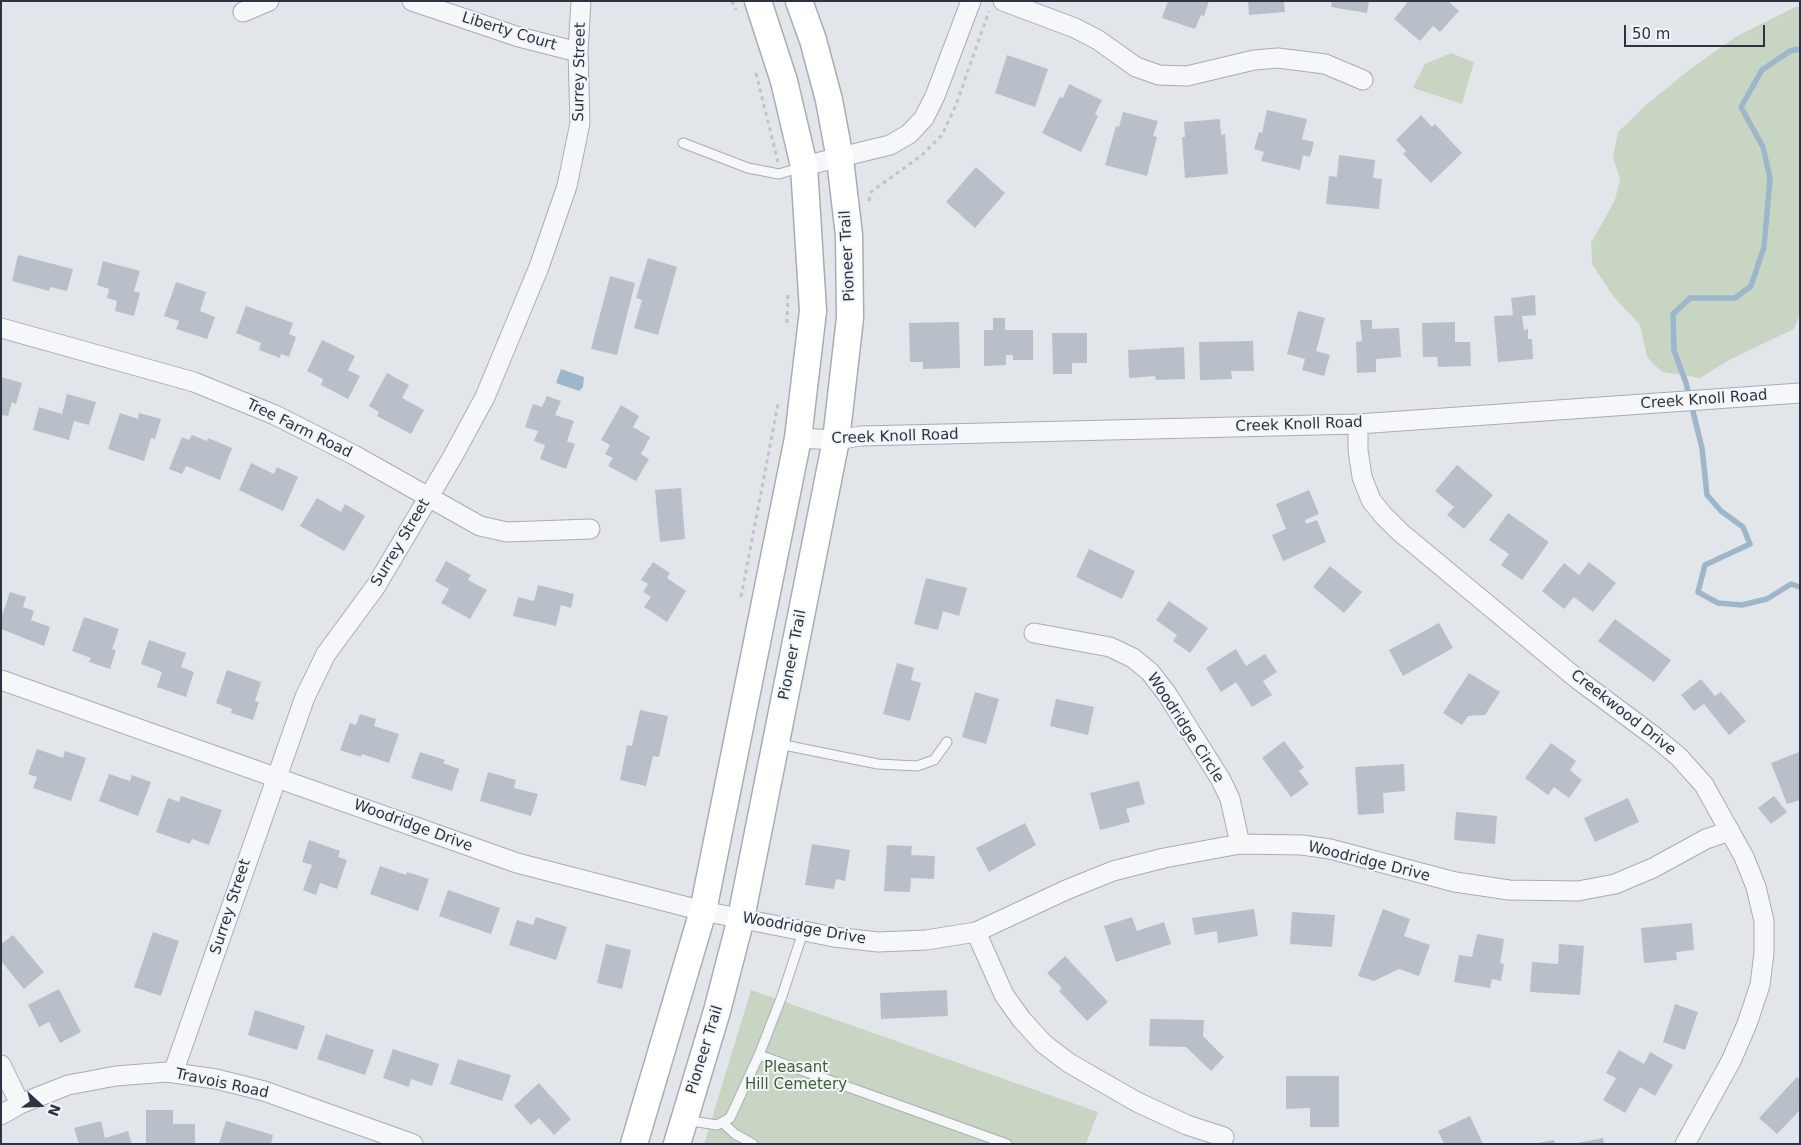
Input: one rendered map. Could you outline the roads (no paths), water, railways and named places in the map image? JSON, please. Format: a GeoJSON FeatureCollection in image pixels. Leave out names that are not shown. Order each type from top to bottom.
{"type":"FeatureCollection","features":[{"type":"Feature","properties":{"kind":"main road","name":"Pioneer Trail"},"geometry":{"type":"LineString","coordinates":[[677,1144],[718,1011],[741,918],[836,440],[850,318],[849,235],[840,158],[829,100],[813,40],[799,1]]}},
{"type":"Feature","properties":{"kind":"main road"},"geometry":{"type":"LineString","coordinates":[[634,1144],[703,911],[798,438],[813,311],[804,166],[784,82],[748,9]]}},
{"type":"Feature","properties":{"kind":"street"},"geometry":{"type":"LineString","coordinates":[[243,12],[269,1]]}},
{"type":"Feature","properties":{"kind":"street","name":"Liberty Court"},"geometry":{"type":"LineString","coordinates":[[412,1],[519,37],[578,52]]}},
{"type":"Feature","properties":{"kind":"street","name":"Surrey Street"},"geometry":{"type":"LineString","coordinates":[[173,1073],[305,697],[326,654],[376,586],[429,498],[485,397],[539,266],[567,186],[580,123],[578,52],[581,1]]}},
{"type":"Feature","properties":{"kind":"street"},"geometry":{"type":"LineString","coordinates":[[804,166],[890,145],[909,134],[924,118],[935,96],[970,1]]}},
{"type":"Feature","properties":{"kind":"street"},"geometry":{"type":"LineString","coordinates":[[1003,1],[1075,28],[1098,40],[1136,67],[1159,75],[1187,76],[1254,60],[1278,58],[1302,59],[1325,64],[1363,80]]}},
{"type":"Feature","properties":{"kind":"street","name":"Tree Farm Road"},"geometry":{"type":"LineString","coordinates":[[1,328],[194,382],[275,415],[354,455],[480,526],[507,532],[590,530]]}},
{"type":"Feature","properties":{"kind":"street","name":"Creek Knoll Road"},"geometry":{"type":"LineString","coordinates":[[798,438],[836,440],[861,436],[1358,424],[1800,393]]}},
{"type":"Feature","properties":{"kind":"street","name":"Creekwood Drive"},"geometry":{"type":"LineString","coordinates":[[1358,424],[1358,450],[1362,477],[1371,500],[1383,515],[1400,532],[1576,678],[1656,737],[1679,757],[1704,786],[1744,857],[1756,887],[1764,921],[1764,953],[1760,984],[1747,1024],[1731,1061],[1685,1144]]}},
{"type":"Feature","properties":{"kind":"street","name":"Woodridge Circle"},"geometry":{"type":"LineString","coordinates":[[1034,633],[1110,647],[1134,658],[1150,672],[1167,694],[1221,780],[1230,799],[1240,844]]}},
{"type":"Feature","properties":{"kind":"street","name":"Woodridge Drive"},"geometry":{"type":"LineString","coordinates":[[1,680],[517,863],[703,911],[803,932],[878,942],[926,940],[976,932],[1066,890],[1113,871],[1164,858],[1240,844],[1302,845],[1330,849],[1455,882],[1509,890],[1578,891],[1615,884],[1653,868],[1706,839],[1730,832]]}},
{"type":"Feature","properties":{"kind":"street"},"geometry":{"type":"LineString","coordinates":[[976,932],[1004,995],[1022,1020],[1044,1044],[1076,1068],[1137,1102],[1187,1125],[1224,1137]]}},
{"type":"Feature","properties":{"kind":"street"},"geometry":{"type":"LineString","coordinates":[[1,1065],[20,1104]]}},
{"type":"Feature","properties":{"kind":"street","name":"Travois Road"},"geometry":{"type":"LineString","coordinates":[[1,1116],[20,1104],[68,1085],[116,1076],[173,1073],[216,1079],[264,1091],[413,1144]]}},
{"type":"Feature","properties":{"kind":"lane"},"geometry":{"type":"LineString","coordinates":[[683,143],[748,168],[779,174],[804,166]]}},
{"type":"Feature","properties":{"kind":"lane"},"geometry":{"type":"LineString","coordinates":[[776,743],[878,764],[917,766],[934,760],[947,742]]}},
{"type":"Feature","properties":{"kind":"lane"},"geometry":{"type":"LineString","coordinates":[[684,1119],[716,1126],[730,1118],[759,1055],[782,996],[803,932]]}},
{"type":"Feature","properties":{"kind":"lane"},"geometry":{"type":"LineString","coordinates":[[759,1055],[1007,1144]]}},
{"type":"Feature","properties":{"kind":"lane"},"geometry":{"type":"LineString","coordinates":[[722,1122],[734,1134],[753,1144]]}},
{"type":"Feature","properties":{"kind":"water"},"geometry":{"type":"Polygon","coordinates":[[[561,369],[584,377],[583,387],[579,391],[556,383],[561,369]]]}},
{"type":"Feature","properties":{"kind":"waterway"},"geometry":{"type":"LineString","coordinates":[[1800,49],[1790,51],[1762,70],[1741,107],[1763,147],[1770,178],[1764,247],[1751,286],[1735,298],[1690,298],[1673,314],[1674,350],[1686,383],[1702,448],[1707,495],[1721,511],[1743,527],[1750,544],[1705,565],[1698,592],[1718,603],[1742,605],[1767,599],[1791,584],[1800,587]]}},
{"type":"Feature","properties":{"kind":"park label","name":"Pleasant Hill Cemetery"},"geometry":{"type":"Point","coordinates":[796,1076]}}]}
